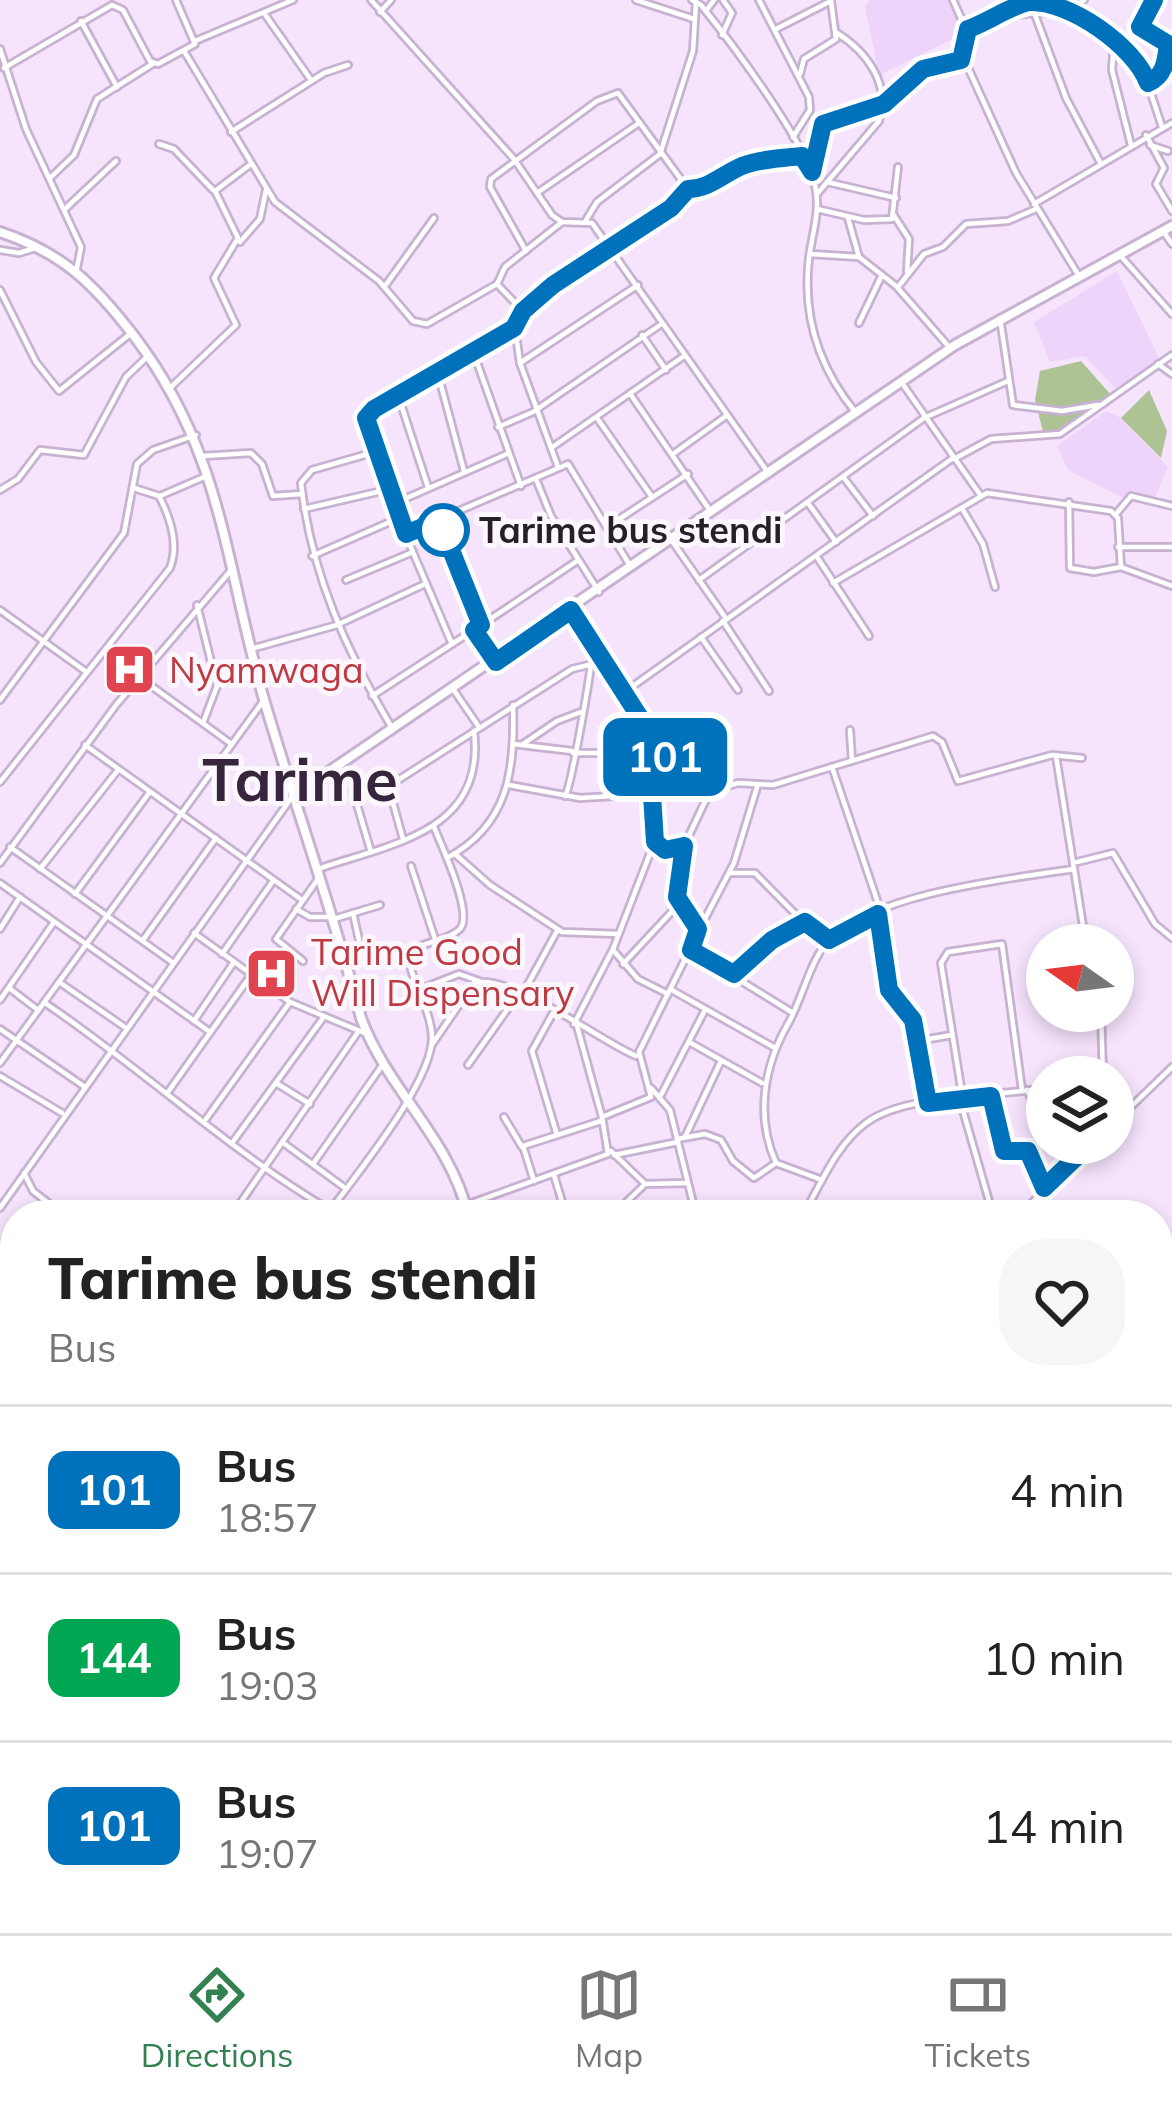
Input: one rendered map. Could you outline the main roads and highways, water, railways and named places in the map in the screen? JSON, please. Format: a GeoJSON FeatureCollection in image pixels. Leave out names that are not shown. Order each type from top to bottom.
{"type":"FeatureCollection","features":[{"type":"Feature","properties":{"kind":"main road"},"geometry":{"type":"LineString","coordinates":[[293,796],[599,592],[950,348],[1167,229]]}},
{"type":"Feature","properties":{"kind":"main road"},"geometry":{"type":"LineString","coordinates":[[0,232],[43,248],[77,268],[149,355],[196,435],[210,475],[264,700],[334,917],[363,1033],[381,1066],[441,1142],[463,1200]]}},
{"type":"Feature","properties":{"kind":"place","name":"Tarime bus stendi"},"geometry":{"type":"Point","coordinates":[443,530]}},
{"type":"Feature","properties":{"kind":"place","name":"Nyamwaga"},"geometry":{"type":"Point","coordinates":[130,670]}},
{"type":"Feature","properties":{"kind":"place","name":"Tarime Good Will Dispensary"},"geometry":{"type":"Point","coordinates":[272,973]}},
{"type":"Feature","properties":{"kind":"district","name":"Tarime"},"geometry":{"type":"Point","coordinates":[300,780]}}]}
